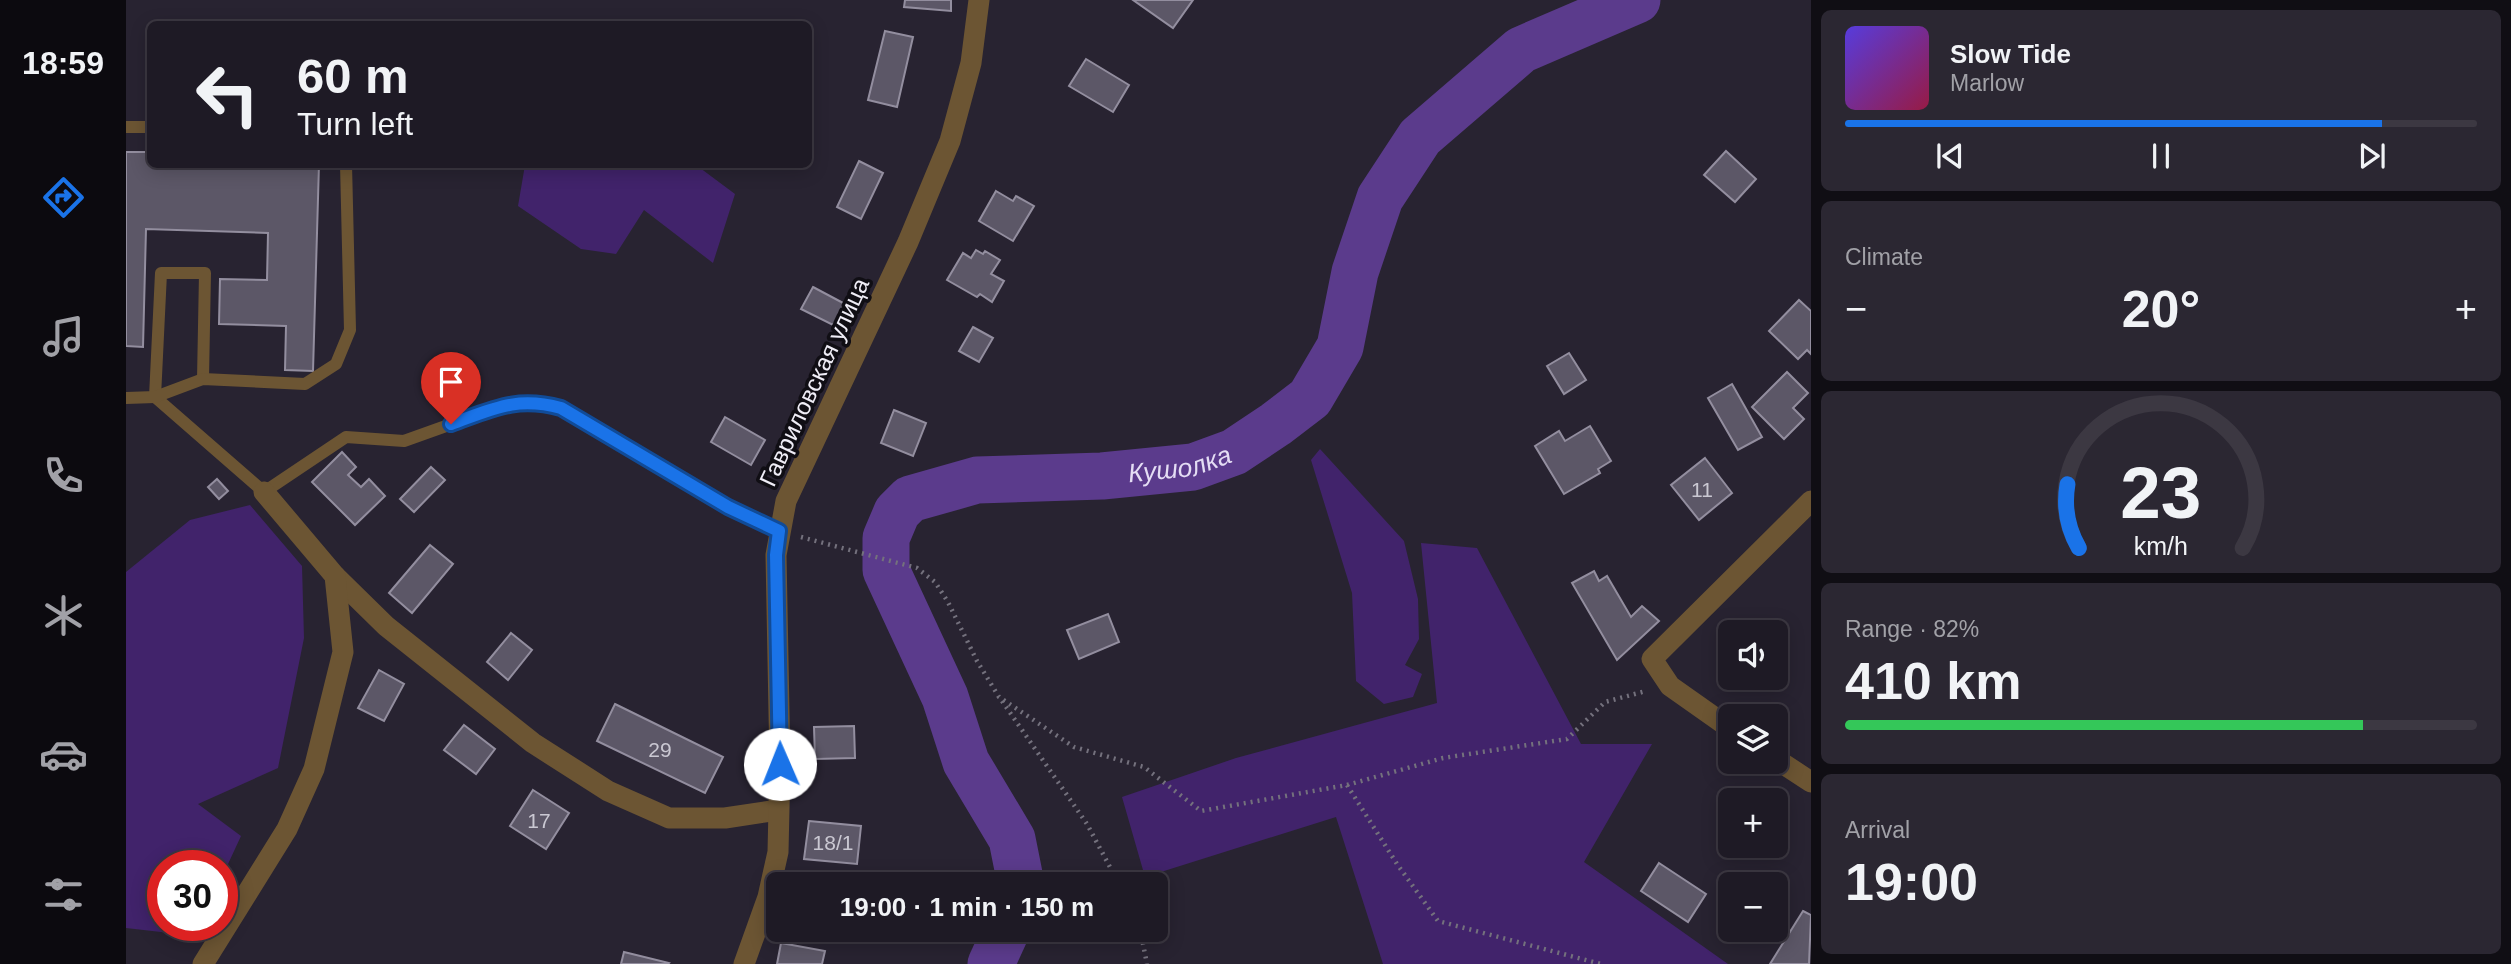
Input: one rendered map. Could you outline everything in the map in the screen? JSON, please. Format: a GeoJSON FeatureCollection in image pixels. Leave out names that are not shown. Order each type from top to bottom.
{"type":"FeatureCollection","features":[{"type":"Feature","properties":{"kind":"street","name":"Гавриловская улица"},"geometry":{"type":"LineString","coordinates":[[744,964],[768,897],[775,864],[778,810],[776,555],[786,501],[908,242],[950,141],[971,63],[979,0]]}},
{"type":"Feature","properties":{"kind":"street"},"geometry":{"type":"LineString","coordinates":[[264,492],[335,576],[386,626],[533,743],[608,791],[669,818],[725,818],[778,810]]}},
{"type":"Feature","properties":{"kind":"street"},"geometry":{"type":"LineString","coordinates":[[1718,720],[1670,685],[1653,659],[1811,501]]}},
{"type":"Feature","properties":{"kind":"street"},"geometry":{"type":"LineString","coordinates":[[203,964],[287,829],[314,769],[343,652],[335,576]]}},
{"type":"Feature","properties":{"kind":"street"},"geometry":{"type":"LineString","coordinates":[[1788,767],[1811,782]]}},
{"type":"Feature","properties":{"kind":"lane"},"geometry":{"type":"LineString","coordinates":[[126,127],[147,127]]}},
{"type":"Feature","properties":{"kind":"lane"},"geometry":{"type":"LineString","coordinates":[[126,398],[155,397],[203,379],[305,384],[336,364],[350,330],[346,168]]}},
{"type":"Feature","properties":{"kind":"lane"},"geometry":{"type":"LineString","coordinates":[[155,397],[161,273],[205,273],[203,379]]}},
{"type":"Feature","properties":{"kind":"lane"},"geometry":{"type":"LineString","coordinates":[[155,397],[264,492],[346,437],[404,441],[499,407],[534,401],[561,408],[728,507],[779,531]]}},
{"type":"Feature","properties":{"kind":"path"},"geometry":{"type":"LineString","coordinates":[[779,531],[917,568],[934,582],[948,602],[977,661],[999,697],[1087,824],[1113,872]]}},
{"type":"Feature","properties":{"kind":"path"},"geometry":{"type":"LineString","coordinates":[[999,697],[1073,747],[1144,767],[1201,811],[1347,785],[1443,758],[1567,739],[1605,702],[1670,685]]}},
{"type":"Feature","properties":{"kind":"path"},"geometry":{"type":"LineString","coordinates":[[1347,785],[1397,864],[1438,920],[1601,964]]}},
{"type":"Feature","properties":{"kind":"path"},"geometry":{"type":"LineString","coordinates":[[1143,942],[1147,964]]}},
{"type":"Feature","properties":{"kind":"shaded area"},"geometry":{"type":"Polygon","coordinates":[[[524,168],[700,168],[735,194],[713,263],[644,210],[616,254],[581,249],[518,206],[524,168]]]}},
{"type":"Feature","properties":{"kind":"shaded area"},"geometry":{"type":"Polygon","coordinates":[[[1320,449],[1404,541],[1418,599],[1419,639],[1405,665],[1422,674],[1413,697],[1384,704],[1356,681],[1352,593],[1311,460],[1320,449]]]}},
{"type":"Feature","properties":{"kind":"shaded area"},"geometry":{"type":"Polygon","coordinates":[[[250,505],[302,566],[304,638],[278,768],[198,804],[241,836],[235,850],[147,850],[147,930],[126,928],[126,572],[190,520],[250,505]]]}},
{"type":"Feature","properties":{"kind":"shaded area"},"geometry":{"type":"Polygon","coordinates":[[[1421,543],[1477,548],[1581,744],[1652,744],[1584,862],[1728,964],[1383,964],[1336,817],[1161,872],[1144,872],[1122,797],[1236,758],[1437,703],[1421,543]]]}},
{"type":"Feature","properties":{"kind":"building"},"geometry":{"type":"Polygon","coordinates":[[[905,0],[951,0],[951,11],[904,7],[905,0]]]}},
{"type":"Feature","properties":{"kind":"building"},"geometry":{"type":"Polygon","coordinates":[[[1133,0],[1193,0],[1173,28],[1133,0]]]}},
{"type":"Feature","properties":{"kind":"building"},"geometry":{"type":"Polygon","coordinates":[[[885,31],[913,37],[897,107],[868,100],[885,31]]]}},
{"type":"Feature","properties":{"kind":"building"},"geometry":{"type":"Polygon","coordinates":[[[1086,59],[1129,85],[1113,112],[1069,86],[1086,59]]]}},
{"type":"Feature","properties":{"kind":"building"},"geometry":{"type":"Polygon","coordinates":[[[1726,151],[1756,179],[1735,202],[1704,175],[1726,151]]]}},
{"type":"Feature","properties":{"kind":"building"},"geometry":{"type":"Polygon","coordinates":[[[126,152],[147,152],[147,168],[319,168],[313,371],[285,370],[286,326],[219,324],[220,279],[267,280],[268,233],[146,229],[143,347],[126,346],[126,152]]]}},
{"type":"Feature","properties":{"kind":"building"},"geometry":{"type":"Polygon","coordinates":[[[859,161],[883,173],[861,219],[837,207],[859,161]]]}},
{"type":"Feature","properties":{"kind":"building"},"geometry":{"type":"Polygon","coordinates":[[[996,191],[1013,201],[1016,196],[1034,206],[1013,241],[979,221],[996,191]]]}},
{"type":"Feature","properties":{"kind":"building"},"geometry":{"type":"Polygon","coordinates":[[[976,250],[983,254],[985,251],[1000,260],[991,274],[1004,281],[992,302],[947,280],[963,253],[971,258],[976,250]]]}},
{"type":"Feature","properties":{"kind":"building"},"geometry":{"type":"Polygon","coordinates":[[[813,287],[845,304],[833,325],[801,309],[813,287]]]}},
{"type":"Feature","properties":{"kind":"building"},"geometry":{"type":"Polygon","coordinates":[[[1799,300],[1811,311],[1811,354],[1807,350],[1798,359],[1769,331],[1799,300]]]}},
{"type":"Feature","properties":{"kind":"building"},"geometry":{"type":"Polygon","coordinates":[[[973,327],[993,338],[979,362],[959,351],[973,327]]]}},
{"type":"Feature","properties":{"kind":"building"},"geometry":{"type":"Polygon","coordinates":[[[1569,353],[1586,380],[1564,394],[1547,366],[1569,353]]]}},
{"type":"Feature","properties":{"kind":"building"},"geometry":{"type":"Polygon","coordinates":[[[1787,372],[1808,393],[1793,408],[1804,419],[1784,439],[1752,407],[1787,372]]]}},
{"type":"Feature","properties":{"kind":"building"},"geometry":{"type":"Polygon","coordinates":[[[1732,384],[1762,437],[1738,450],[1708,398],[1732,384]]]}},
{"type":"Feature","properties":{"kind":"building"},"geometry":{"type":"Polygon","coordinates":[[[894,410],[926,423],[913,456],[881,443],[894,410]]]}},
{"type":"Feature","properties":{"kind":"building"},"geometry":{"type":"Polygon","coordinates":[[[725,417],[765,440],[751,465],[711,442],[725,417]]]}},
{"type":"Feature","properties":{"kind":"building"},"geometry":{"type":"Polygon","coordinates":[[[1590,426],[1611,461],[1598,469],[1600,473],[1564,494],[1535,446],[1559,431],[1565,441],[1590,426]]]}},
{"type":"Feature","properties":{"kind":"building"},"geometry":{"type":"Polygon","coordinates":[[[342,452],[356,467],[348,475],[361,487],[369,479],[385,496],[355,525],[312,482],[342,452]]]}},
{"type":"Feature","properties":{"kind":"building"},"geometry":{"type":"Polygon","coordinates":[[[1705,458],[1732,493],[1699,520],[1671,485],[1705,458]]]}},
{"type":"Feature","properties":{"kind":"building"},"geometry":{"type":"Polygon","coordinates":[[[431,467],[445,480],[414,512],[400,499],[431,467]]]}},
{"type":"Feature","properties":{"kind":"building"},"geometry":{"type":"Polygon","coordinates":[[[217,479],[228,491],[219,499],[208,487],[217,479]]]}},
{"type":"Feature","properties":{"kind":"building"},"geometry":{"type":"Polygon","coordinates":[[[430,545],[453,564],[412,613],[389,593],[430,545]]]}},
{"type":"Feature","properties":{"kind":"building"},"geometry":{"type":"Polygon","coordinates":[[[1594,571],[1599,581],[1607,576],[1631,617],[1642,606],[1659,621],[1617,660],[1572,583],[1594,571]]]}},
{"type":"Feature","properties":{"kind":"building"},"geometry":{"type":"Polygon","coordinates":[[[1108,614],[1119,642],[1079,659],[1067,630],[1108,614]]]}},
{"type":"Feature","properties":{"kind":"building"},"geometry":{"type":"Polygon","coordinates":[[[511,633],[532,650],[508,680],[487,662],[511,633]]]}},
{"type":"Feature","properties":{"kind":"building"},"geometry":{"type":"Polygon","coordinates":[[[379,670],[404,684],[384,721],[358,708],[379,670]]]}},
{"type":"Feature","properties":{"kind":"building"},"geometry":{"type":"Polygon","coordinates":[[[615,704],[723,757],[705,793],[597,741],[615,704]]]}},
{"type":"Feature","properties":{"kind":"building"},"geometry":{"type":"Polygon","coordinates":[[[464,725],[495,749],[476,774],[444,750],[464,725]]]}},
{"type":"Feature","properties":{"kind":"building"},"geometry":{"type":"Polygon","coordinates":[[[854,726],[855,758],[815,759],[814,727],[854,726]]]}},
{"type":"Feature","properties":{"kind":"building"},"geometry":{"type":"Polygon","coordinates":[[[533,790],[569,813],[546,849],[510,826],[533,790]]]}},
{"type":"Feature","properties":{"kind":"building"},"geometry":{"type":"Polygon","coordinates":[[[809,821],[861,826],[857,864],[804,859],[809,821]]]}},
{"type":"Feature","properties":{"kind":"building"},"geometry":{"type":"Polygon","coordinates":[[[1659,863],[1706,894],[1688,922],[1641,891],[1659,863]]]}},
{"type":"Feature","properties":{"kind":"building"},"geometry":{"type":"Polygon","coordinates":[[[1803,911],[1811,915],[1809,964],[1770,964],[1784,942],[1788,942],[1788,935],[1803,911]]]}},
{"type":"Feature","properties":{"kind":"building"},"geometry":{"type":"Polygon","coordinates":[[[781,943],[825,951],[822,964],[777,964],[781,943]]]}},
{"type":"Feature","properties":{"kind":"building"},"geometry":{"type":"Polygon","coordinates":[[[624,952],[669,963],[621,964],[624,952]]]}},
{"type":"Feature","properties":{"kind":"waterway","name":"Кушолка"},"geometry":{"type":"LineString","coordinates":[[1019,872],[1012,839],[966,762],[945,697],[886,570],[886,538],[897,512],[910,499],[977,480],[1102,476],[1193,467],[1234,452],[1276,424],[1310,398],[1340,347],[1355,272],[1380,198],[1420,137],[1521,50],[1637,0]]}},
{"type":"Feature","properties":{"kind":"waterway","name":"Кушолка"},"geometry":{"type":"LineString","coordinates":[[991,964],[1001,942]]}},
{"type":"Feature","properties":{"kind":"route"},"geometry":{"type":"LineString","coordinates":[[451,424],[499,407],[534,401],[561,408],[728,507],[779,531],[776,555],[780,764]]}}]}
